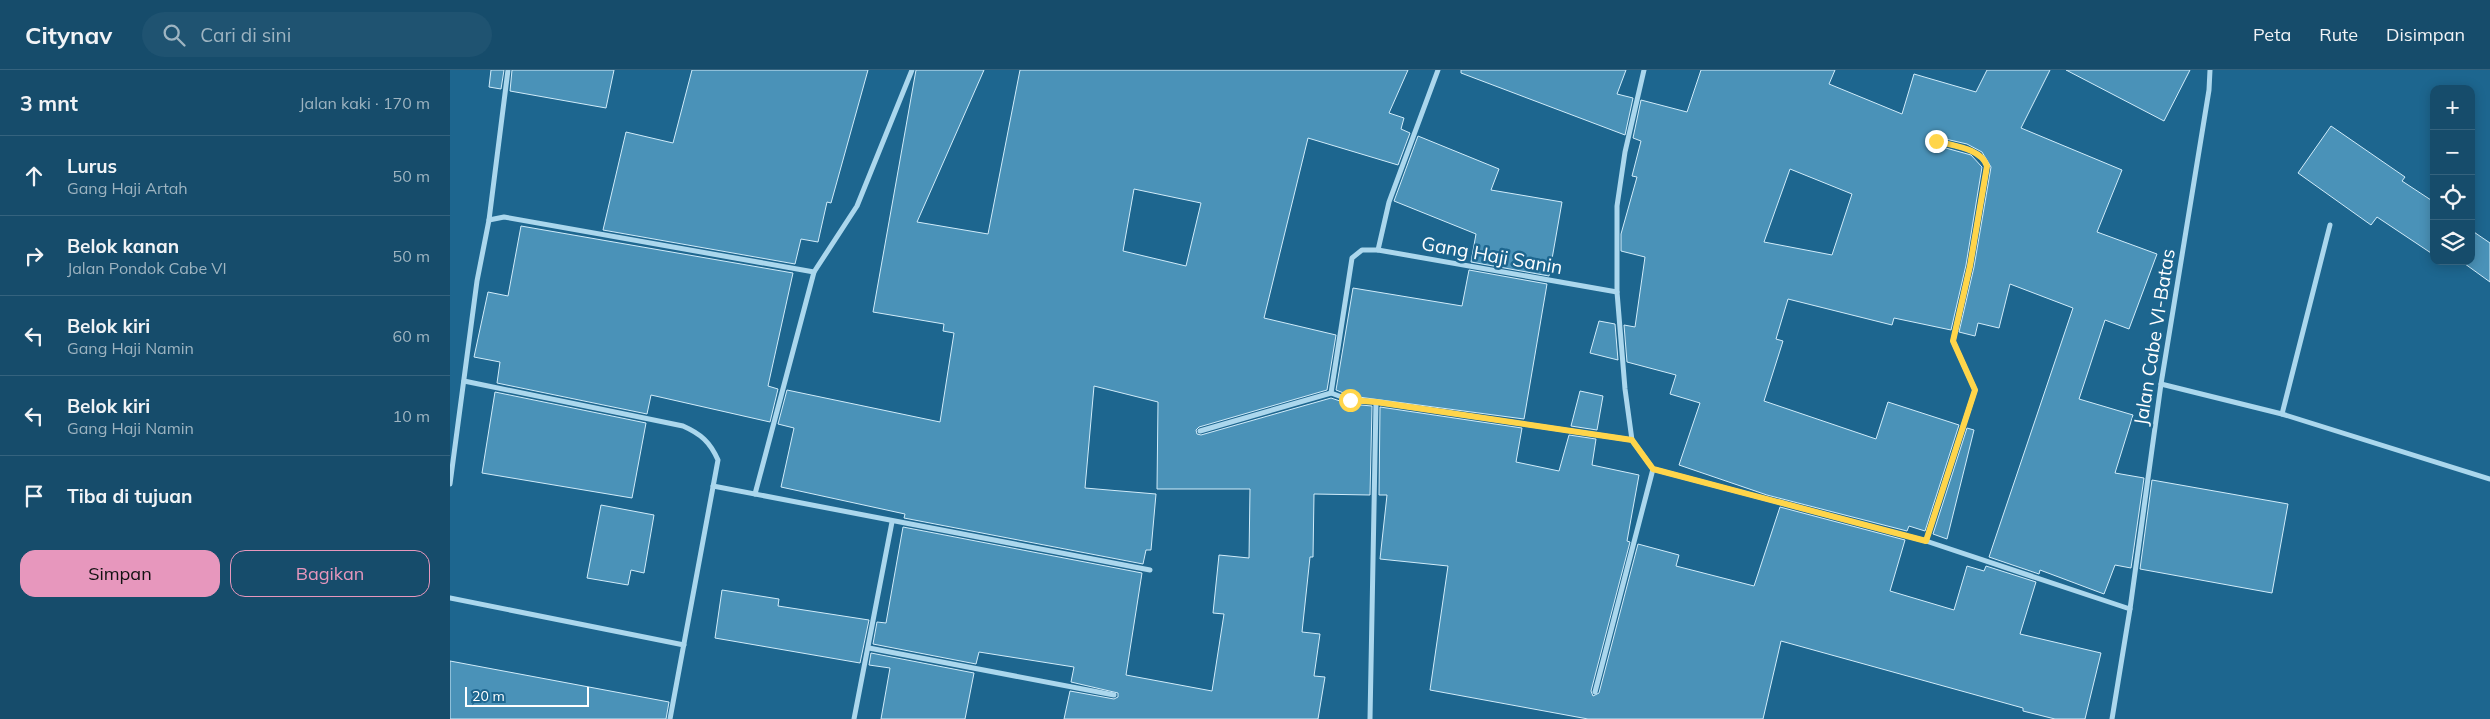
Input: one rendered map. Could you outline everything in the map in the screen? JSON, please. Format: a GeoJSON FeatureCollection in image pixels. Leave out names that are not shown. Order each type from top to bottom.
{"type":"FeatureCollection","features":[{"type":"Feature","properties":{"kind":"street"},"geometry":{"type":"LineString","coordinates":[[450,484],[477,281],[489,220],[508,70]]}},
{"type":"Feature","properties":{"kind":"street"},"geometry":{"type":"LineString","coordinates":[[754,494],[814,272],[857,206],[912,70]]}},
{"type":"Feature","properties":{"kind":"street"},"geometry":{"type":"LineString","coordinates":[[1378,250],[1389,202],[1438,70]]}},
{"type":"Feature","properties":{"kind":"street"},"geometry":{"type":"LineString","coordinates":[[1644,70],[1625,152],[1618,206],[1617,292],[1625,389],[1632,440],[1653,469],[1926,541],[2130,609]]}},
{"type":"Feature","properties":{"kind":"street","name":"Jalan Cabe VI-Batas"},"geometry":{"type":"LineString","coordinates":[[2112,719],[2130,609],[2161,384],[2208,100],[2210,70]]}},
{"type":"Feature","properties":{"kind":"street"},"geometry":{"type":"LineString","coordinates":[[1926,541],[1975,390],[1953,341],[1970,266],[1987,166],[1984,158],[1976,152],[1936,141]]}},
{"type":"Feature","properties":{"kind":"street"},"geometry":{"type":"LineString","coordinates":[[489,220],[504,217],[814,272]]}},
{"type":"Feature","properties":{"kind":"street"},"geometry":{"type":"LineString","coordinates":[[2282,414],[2330,225]]}},
{"type":"Feature","properties":{"kind":"street","name":"Gang Haji Sanin"},"geometry":{"type":"LineString","coordinates":[[1331,393],[1352,258],[1362,250],[1378,250],[1617,292]]}},
{"type":"Feature","properties":{"kind":"street"},"geometry":{"type":"LineString","coordinates":[[464,381],[683,426],[702,435],[712,447],[718,460],[670,719]]}},
{"type":"Feature","properties":{"kind":"street"},"geometry":{"type":"LineString","coordinates":[[2161,384],[2282,414],[2490,479]]}},
{"type":"Feature","properties":{"kind":"street"},"geometry":{"type":"LineString","coordinates":[[1200,430],[1331,393],[1350,400],[1376,402],[1632,440]]}},
{"type":"Feature","properties":{"kind":"street"},"geometry":{"type":"LineString","coordinates":[[1370,719],[1376,402]]}},
{"type":"Feature","properties":{"kind":"street"},"geometry":{"type":"LineString","coordinates":[[1595,692],[1653,469]]}},
{"type":"Feature","properties":{"kind":"street"},"geometry":{"type":"LineString","coordinates":[[713,486],[892,522],[1150,570]]}},
{"type":"Feature","properties":{"kind":"street"},"geometry":{"type":"LineString","coordinates":[[854,719],[892,522]]}},
{"type":"Feature","properties":{"kind":"street"},"geometry":{"type":"LineString","coordinates":[[450,598],[684,645]]}},
{"type":"Feature","properties":{"kind":"street"},"geometry":{"type":"LineString","coordinates":[[869,648],[1114,695]]}},
{"type":"Feature","properties":{"kind":"building"},"geometry":{"type":"Polygon","coordinates":[[[491,70],[504,70],[501,89],[489,87],[491,70]]]}},
{"type":"Feature","properties":{"kind":"building"},"geometry":{"type":"Polygon","coordinates":[[[512,70],[614,70],[606,108],[510,91],[512,70]]]}},
{"type":"Feature","properties":{"kind":"building"},"geometry":{"type":"Polygon","coordinates":[[[692,70],[868,70],[831,203],[827,202],[818,242],[801,239],[795,264],[603,230],[626,132],[673,143],[692,70]]]}},
{"type":"Feature","properties":{"kind":"building"},"geometry":{"type":"Polygon","coordinates":[[[916,70],[984,70],[917,222],[988,234],[1020,70],[1408,70],[1389,113],[1404,118],[1401,129],[1410,133],[1398,165],[1308,138],[1264,318],[1336,335],[1327,390],[1199,427],[1196,430],[1197,434],[1201,435],[1331,398],[1349,404],[1372,406],[1370,495],[1314,494],[1313,557],[1310,557],[1302,632],[1320,634],[1314,676],[1325,677],[1318,719],[1064,719],[1070,691],[1114,699],[1118,697],[1118,693],[1071,682],[1074,667],[979,652],[976,664],[873,644],[877,622],[886,623],[903,527],[1142,573],[1126,675],[1212,691],[1224,614],[1213,613],[1219,555],[1249,558],[1250,489],[1157,489],[1158,402],[1094,386],[1085,488],[1156,494],[1151,550],[1146,550],[1143,564],[904,518],[905,514],[781,487],[794,428],[778,424],[787,390],[940,422],[954,333],[943,331],[944,324],[873,312],[916,70]],[[1134,189],[1123,251],[1186,266],[1201,203],[1134,189]]]}},
{"type":"Feature","properties":{"kind":"building"},"geometry":{"type":"Polygon","coordinates":[[[1461,70],[1626,70],[1617,94],[1633,98],[1625,135],[1461,73],[1461,70]]]}},
{"type":"Feature","properties":{"kind":"building"},"geometry":{"type":"Polygon","coordinates":[[[1701,70],[1835,70],[1829,84],[1902,114],[1914,74],[1976,92],[1987,70],[2050,70],[2021,128],[2122,170],[2097,232],[2157,254],[2129,329],[2105,320],[2079,399],[2133,415],[2115,473],[2144,478],[2131,568],[2115,565],[2104,594],[2040,570],[2039,574],[1989,557],[2073,308],[2010,284],[1999,328],[1978,323],[1975,336],[1959,332],[1974,267],[1991,167],[1982,152],[1967,144],[1937,137],[1932,140],[1935,145],[1971,155],[1982,167],[1966,265],[1951,330],[1894,318],[1892,325],[1788,299],[1776,339],[1783,341],[1764,401],[1876,439],[1888,402],[1959,425],[1925,531],[1909,526],[1907,531],[1767,495],[1679,465],[1700,403],[1670,394],[1676,375],[1627,362],[1624,325],[1635,327],[1645,257],[1621,251],[1621,234],[1637,177],[1632,176],[1641,141],[1633,138],[1641,100],[1687,112],[1701,70]],[[1790,169],[1764,242],[1832,255],[1852,194],[1790,169]]]}},
{"type":"Feature","properties":{"kind":"building"},"geometry":{"type":"Polygon","coordinates":[[[2066,70],[2190,70],[2164,121],[2066,70]]]}},
{"type":"Feature","properties":{"kind":"building"},"geometry":{"type":"Polygon","coordinates":[[[2331,126],[2405,177],[2402,181],[2430,199],[2430,252],[2377,217],[2371,225],[2298,173],[2331,126]]]}},
{"type":"Feature","properties":{"kind":"building"},"geometry":{"type":"Polygon","coordinates":[[[1418,136],[1499,169],[1491,190],[1562,202],[1549,276],[1471,262],[1476,234],[1394,201],[1418,136]]]}},
{"type":"Feature","properties":{"kind":"building"},"geometry":{"type":"Polygon","coordinates":[[[521,226],[793,273],[768,386],[778,389],[770,422],[651,395],[647,414],[497,383],[500,362],[474,357],[488,292],[508,296],[521,226]]]}},
{"type":"Feature","properties":{"kind":"building"},"geometry":{"type":"Polygon","coordinates":[[[2475,233],[2490,243],[2490,282],[2467,265],[2475,265],[2475,233]]]}},
{"type":"Feature","properties":{"kind":"building"},"geometry":{"type":"Polygon","coordinates":[[[1469,270],[1547,284],[1524,419],[1351,396],[1336,390],[1353,288],[1462,306],[1469,270]]]}},
{"type":"Feature","properties":{"kind":"building"},"geometry":{"type":"Polygon","coordinates":[[[1599,321],[1615,324],[1618,360],[1590,353],[1599,321]]]}},
{"type":"Feature","properties":{"kind":"building"},"geometry":{"type":"Polygon","coordinates":[[[1580,391],[1603,396],[1597,430],[1571,426],[1580,391]]]}},
{"type":"Feature","properties":{"kind":"building"},"geometry":{"type":"Polygon","coordinates":[[[495,392],[646,423],[632,498],[482,473],[495,392]]]}},
{"type":"Feature","properties":{"kind":"building"},"geometry":{"type":"Polygon","coordinates":[[[1380,407],[1522,428],[1516,462],[1559,471],[1569,435],[1596,439],[1592,465],[1639,475],[1627,541],[1630,542],[1591,691],[1593,696],[1599,693],[1638,544],[1679,555],[1676,566],[1754,586],[1780,507],[1905,540],[1890,591],[1954,610],[1967,566],[1984,571],[1986,566],[2036,582],[2020,634],[2101,653],[2085,719],[2055,719],[2023,711],[2023,708],[1781,641],[1763,719],[1588,719],[1430,690],[1448,566],[1380,559],[1387,495],[1379,495],[1380,407]]]}},
{"type":"Feature","properties":{"kind":"building"},"geometry":{"type":"Polygon","coordinates":[[[1967,428],[1974,430],[1947,539],[1933,534],[1967,428]]]}},
{"type":"Feature","properties":{"kind":"building"},"geometry":{"type":"Polygon","coordinates":[[[2152,480],[2288,504],[2272,593],[2140,569],[2152,480]]]}},
{"type":"Feature","properties":{"kind":"building"},"geometry":{"type":"Polygon","coordinates":[[[601,505],[654,515],[644,573],[631,570],[628,585],[587,578],[601,505]]]}},
{"type":"Feature","properties":{"kind":"building"},"geometry":{"type":"Polygon","coordinates":[[[722,590],[779,599],[778,606],[869,620],[860,663],[715,638],[722,590]]]}},
{"type":"Feature","properties":{"kind":"building"},"geometry":{"type":"Polygon","coordinates":[[[871,653],[974,673],[965,719],[881,719],[890,668],[869,665],[871,653]]]}},
{"type":"Feature","properties":{"kind":"building"},"geometry":{"type":"Polygon","coordinates":[[[450,661],[669,702],[666,719],[450,719],[450,661]]]}},
{"type":"Feature","properties":{"kind":"route"},"geometry":{"type":"LineString","coordinates":[[1350,400],[1376,402],[1632,440],[1653,469],[1926,541],[1975,390],[1953,341],[1970,266],[1987,166],[1984,158],[1976,152],[1936,141]]}}]}
